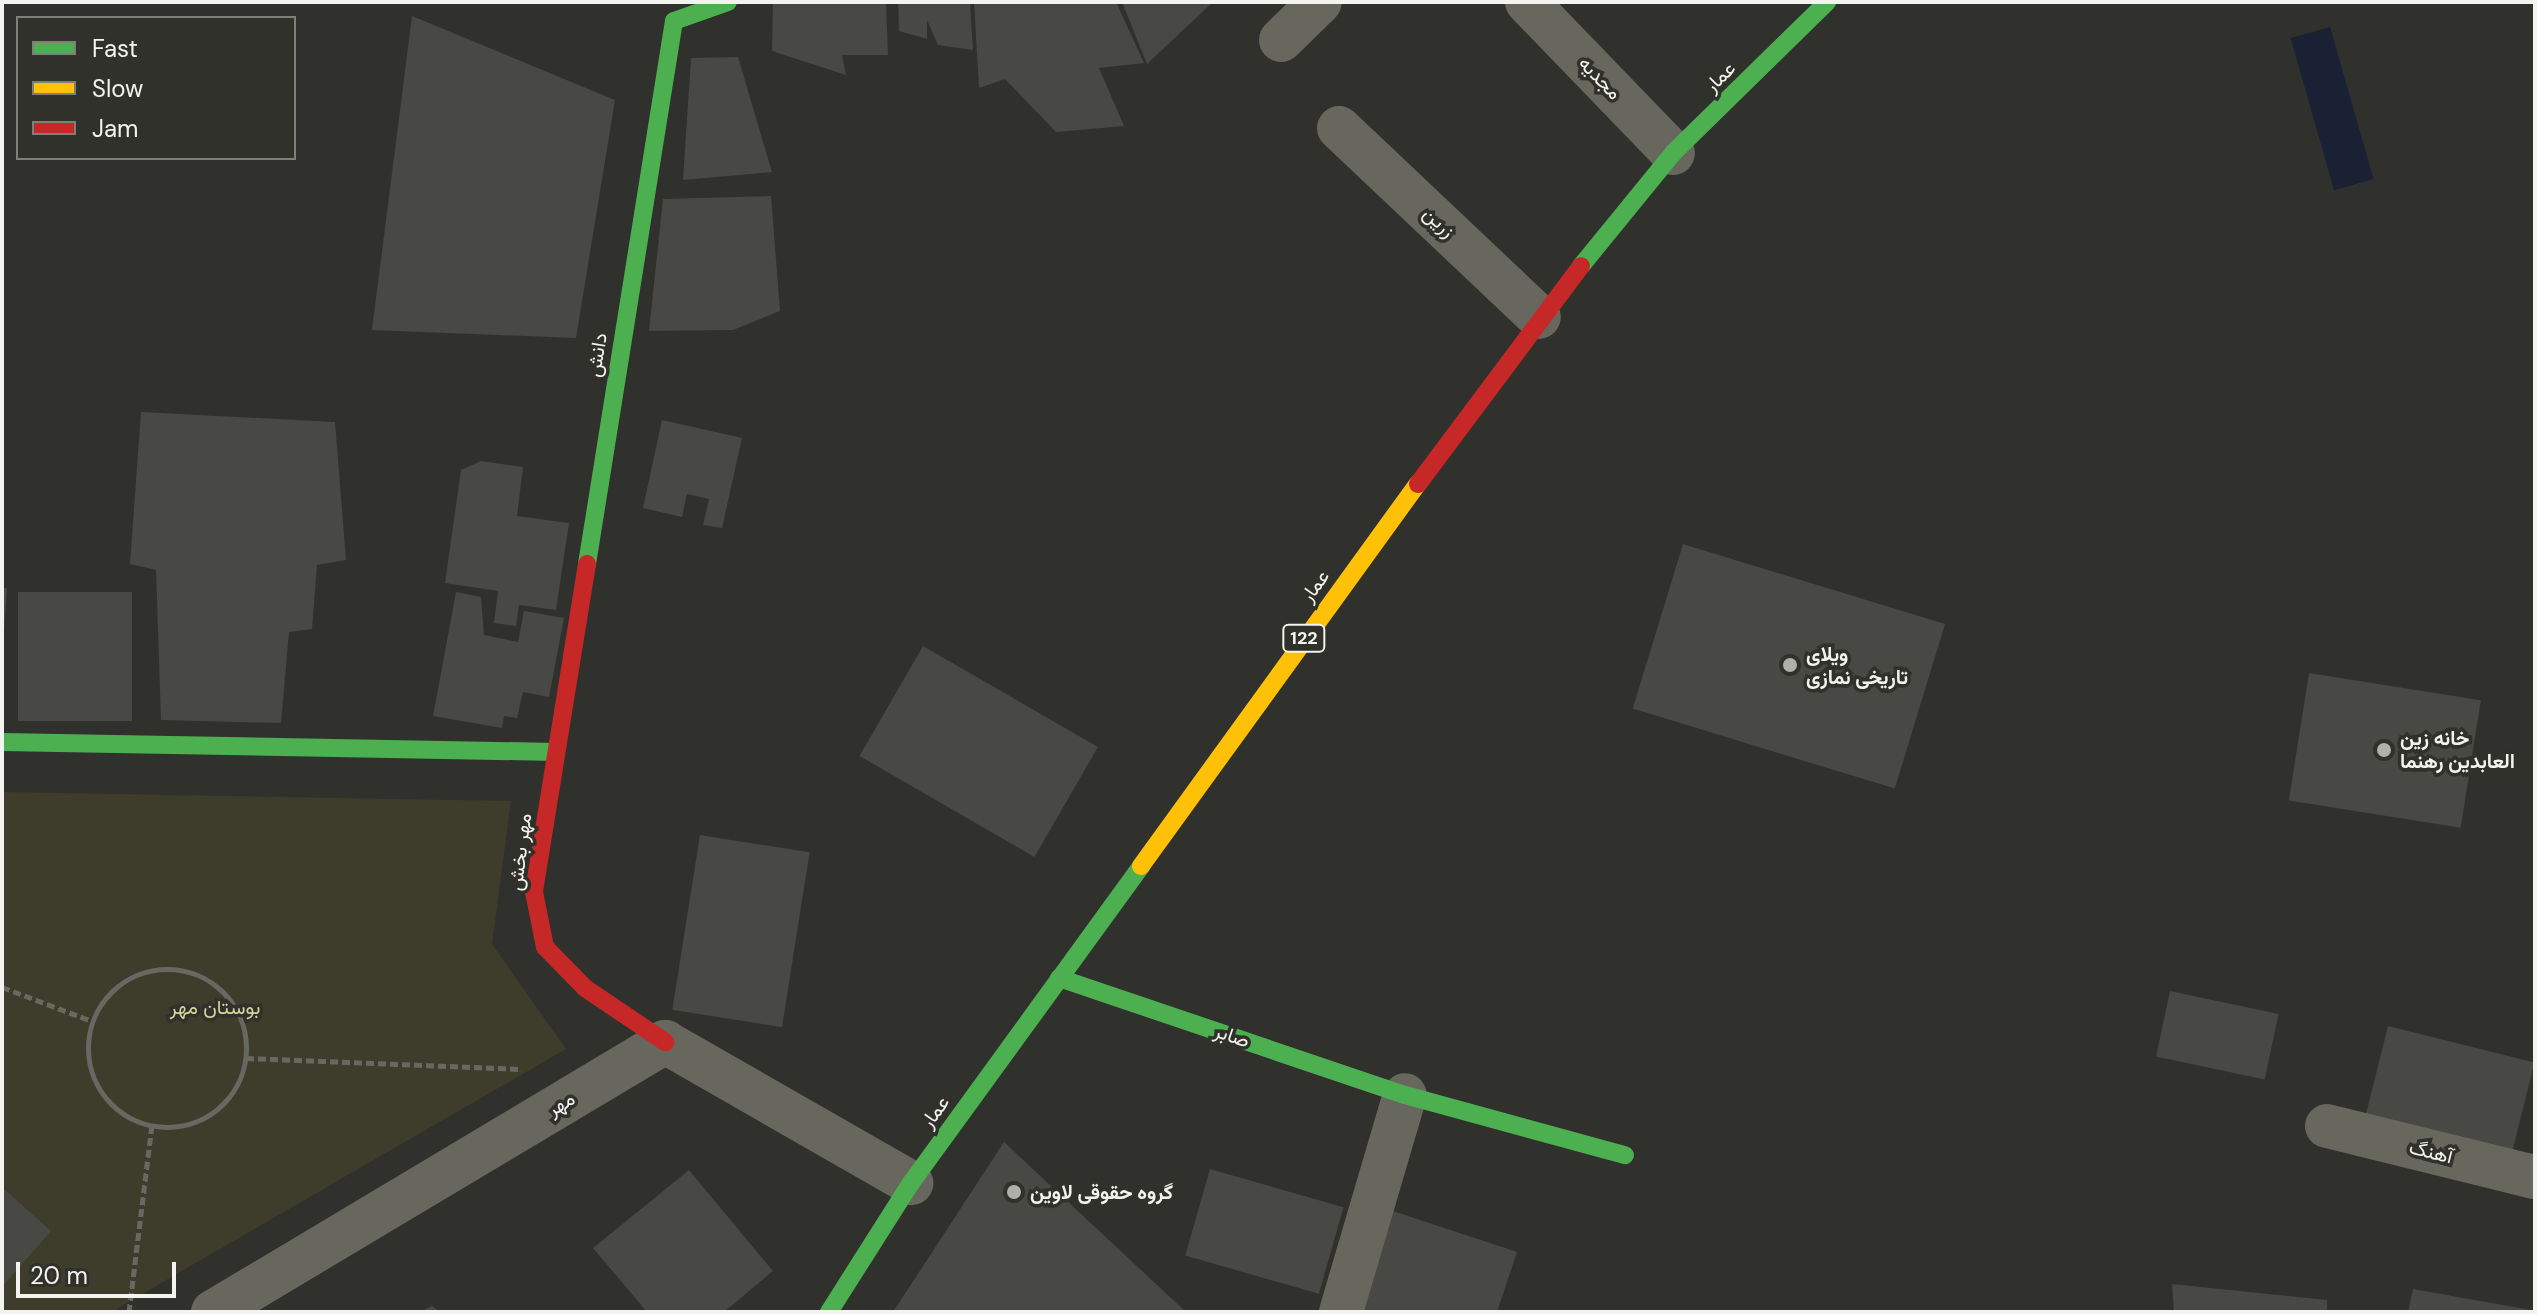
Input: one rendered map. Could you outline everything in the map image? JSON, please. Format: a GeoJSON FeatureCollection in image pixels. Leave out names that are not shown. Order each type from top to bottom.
{"type":"FeatureCollection","features":[{"type":"Feature","properties":{"kind":"street"},"geometry":{"type":"LineString","coordinates":[[1281,40],[1320,2]]}},
{"type":"Feature","properties":{"kind":"street","name":"مجدیه"},"geometry":{"type":"LineString","coordinates":[[1527,2],[1673,153]]}},
{"type":"Feature","properties":{"kind":"street","name":"عمار"},"geometry":{"type":"LineString","coordinates":[[829,1312],[911,1183],[1539,317],[1673,153],[1827,2]]}},
{"type":"Feature","properties":{"kind":"street","name":"دانش"},"geometry":{"type":"LineString","coordinates":[[556,752],[674,21],[728,3]]}},
{"type":"Feature","properties":{"kind":"street","name":"زرین"},"geometry":{"type":"LineString","coordinates":[[1339,128],[1539,317]]}},
{"type":"Feature","properties":{"kind":"street"},"geometry":{"type":"LineString","coordinates":[[2,742],[556,752]]}},
{"type":"Feature","properties":{"kind":"street","name":"مهر بخش"},"geometry":{"type":"LineString","coordinates":[[556,752],[534,892],[545,947],[585,988],[665,1042]]}},
{"type":"Feature","properties":{"kind":"street","name":"صابر"},"geometry":{"type":"LineString","coordinates":[[1059,978],[1405,1095],[1625,1155]]}},
{"type":"Feature","properties":{"kind":"street"},"geometry":{"type":"LineString","coordinates":[[665,1042],[911,1183]]}},
{"type":"Feature","properties":{"kind":"street","name":"مهر"},"geometry":{"type":"LineString","coordinates":[[213,1312],[665,1042]]}},
{"type":"Feature","properties":{"kind":"street"},"geometry":{"type":"LineString","coordinates":[[1341,1312],[1405,1095]]}},
{"type":"Feature","properties":{"kind":"street","name":"آهنگ"},"geometry":{"type":"LineString","coordinates":[[2327,1126],[2535,1177]]}},
{"type":"Feature","properties":{"kind":"path"},"geometry":{"type":"LineString","coordinates":[[150,971],[200,975],[237,1009],[246,1058],[225,1103],[205,1117],[152,1126],[126,1116],[92,1075],[92,1021],[127,980],[150,971]]}},
{"type":"Feature","properties":{"kind":"path"},"geometry":{"type":"LineString","coordinates":[[2,987],[92,1021]]}},
{"type":"Feature","properties":{"kind":"path"},"geometry":{"type":"LineString","coordinates":[[246,1058],[533,1070]]}},
{"type":"Feature","properties":{"kind":"path"},"geometry":{"type":"LineString","coordinates":[[129,1312],[152,1126]]}},
{"type":"Feature","properties":{"kind":"green space","name":"بوستان مهر"},"geometry":{"type":"Polygon","coordinates":[[[2,792],[511,801],[492,944],[566,1049],[111,1312],[2,1312],[2,792]]]}},
{"type":"Feature","properties":{"kind":"water"},"geometry":{"type":"Polygon","coordinates":[[[2330,27],[2374,179],[2334,190],[2291,38],[2330,27]]]}},
{"type":"Feature","properties":{"kind":"building"},"geometry":{"type":"Polygon","coordinates":[[[773,2],[886,2],[888,55],[842,55],[846,75],[772,51],[773,2]]]}},
{"type":"Feature","properties":{"kind":"building"},"geometry":{"type":"Polygon","coordinates":[[[898,2],[970,2],[973,50],[938,45],[927,20],[927,39],[899,31],[898,2]]]}},
{"type":"Feature","properties":{"kind":"building"},"geometry":{"type":"Polygon","coordinates":[[[974,2],[1116,2],[1144,63],[1099,68],[1124,126],[1056,132],[1005,79],[979,88],[974,2]]]}},
{"type":"Feature","properties":{"kind":"building"},"geometry":{"type":"Polygon","coordinates":[[[1122,2],[1213,2],[1147,64],[1122,2]]]}},
{"type":"Feature","properties":{"kind":"building"},"geometry":{"type":"Polygon","coordinates":[[[412,16],[615,100],[576,338],[372,330],[412,16]]]}},
{"type":"Feature","properties":{"kind":"building"},"geometry":{"type":"Polygon","coordinates":[[[738,57],[772,172],[683,180],[691,58],[738,57]]]}},
{"type":"Feature","properties":{"kind":"building"},"geometry":{"type":"Polygon","coordinates":[[[771,196],[780,311],[733,330],[649,331],[663,199],[771,196]]]}},
{"type":"Feature","properties":{"kind":"building"},"geometry":{"type":"Polygon","coordinates":[[[141,412],[335,422],[346,560],[317,565],[312,629],[289,632],[281,723],[161,720],[156,570],[130,564],[141,412]]]}},
{"type":"Feature","properties":{"kind":"building"},"geometry":{"type":"Polygon","coordinates":[[[662,420],[742,438],[722,528],[703,525],[709,499],[687,494],[682,517],[643,508],[662,420]]]}},
{"type":"Feature","properties":{"kind":"building"},"geometry":{"type":"Polygon","coordinates":[[[481,461],[523,467],[517,516],[569,523],[556,610],[519,605],[516,626],[494,623],[498,591],[445,583],[461,470],[481,461]]]}},
{"type":"Feature","properties":{"kind":"building","name":"ویلای تاریخی نمازی"},"geometry":{"type":"Polygon","coordinates":[[[1683,544],[1945,624],[1895,789],[1633,708],[1683,544]]]}},
{"type":"Feature","properties":{"kind":"building"},"geometry":{"type":"Polygon","coordinates":[[[2,588],[7,588],[4,632],[2,632],[2,588]]]}},
{"type":"Feature","properties":{"kind":"building"},"geometry":{"type":"Polygon","coordinates":[[[18,592],[132,592],[132,721],[18,721],[18,592]]]}},
{"type":"Feature","properties":{"kind":"building"},"geometry":{"type":"Polygon","coordinates":[[[456,592],[481,597],[484,635],[518,642],[524,611],[564,618],[549,697],[523,692],[517,718],[504,716],[502,728],[433,716],[456,592]]]}},
{"type":"Feature","properties":{"kind":"building"},"geometry":{"type":"Polygon","coordinates":[[[923,646],[1098,747],[1034,857],[860,756],[923,646]]]}},
{"type":"Feature","properties":{"kind":"building","name":"خانه زین العابدین رهنما"},"geometry":{"type":"Polygon","coordinates":[[[2309,673],[2481,700],[2461,828],[2289,800],[2309,673]]]}},
{"type":"Feature","properties":{"kind":"building"},"geometry":{"type":"Polygon","coordinates":[[[700,835],[810,852],[782,1027],[672,1010],[700,835]]]}},
{"type":"Feature","properties":{"kind":"building"},"geometry":{"type":"Polygon","coordinates":[[[2170,991],[2279,1014],[2265,1080],[2156,1057],[2170,991]]]}},
{"type":"Feature","properties":{"kind":"building"},"geometry":{"type":"Polygon","coordinates":[[[2388,1026],[2535,1063],[2511,1158],[2364,1121],[2388,1026]]]}},
{"type":"Feature","properties":{"kind":"building","name":"گروه حقوقی لاوین"},"geometry":{"type":"Polygon","coordinates":[[[1004,1142],[1186,1312],[893,1312],[1004,1142]]]}},
{"type":"Feature","properties":{"kind":"building"},"geometry":{"type":"Polygon","coordinates":[[[1210,1169],[1344,1207],[1319,1294],[1185,1256],[1210,1169]]]}},
{"type":"Feature","properties":{"kind":"building"},"geometry":{"type":"Polygon","coordinates":[[[689,1170],[773,1271],[724,1312],[647,1312],[593,1248],[689,1170]]]}},
{"type":"Feature","properties":{"kind":"building"},"geometry":{"type":"Polygon","coordinates":[[[2,1187],[51,1231],[2,1287],[2,1187]]]}},
{"type":"Feature","properties":{"kind":"building"},"geometry":{"type":"Polygon","coordinates":[[[1384,1208],[1517,1252],[1497,1312],[1350,1312],[1384,1208]]]}},
{"type":"Feature","properties":{"kind":"building"},"geometry":{"type":"Polygon","coordinates":[[[2172,1284],[2327,1300],[2327,1312],[2174,1312],[2172,1284]]]}},
{"type":"Feature","properties":{"kind":"building"},"geometry":{"type":"Polygon","coordinates":[[[2413,1289],[2531,1310],[2531,1312],[2408,1312],[2413,1289]]]}},
{"type":"Feature","properties":{"kind":"building"},"geometry":{"type":"Polygon","coordinates":[[[432,1306],[440,1312],[420,1312],[432,1306]]]}},
{"type":"Feature","properties":{"kind":"traffic: fast"},"geometry":{"type":"LineString","coordinates":[[587,564],[674,21],[728,2]]}},
{"type":"Feature","properties":{"kind":"traffic: fast"},"geometry":{"type":"LineString","coordinates":[[1581,266],[1673,153],[1827,2]]}},
{"type":"Feature","properties":{"kind":"traffic: fast"},"geometry":{"type":"LineString","coordinates":[[2,742],[556,752]]}},
{"type":"Feature","properties":{"kind":"traffic: fast"},"geometry":{"type":"LineString","coordinates":[[829,1312],[911,1183],[1141,866]]}},
{"type":"Feature","properties":{"kind":"traffic: fast"},"geometry":{"type":"LineString","coordinates":[[1059,978],[1405,1095],[1625,1155]]}},
{"type":"Feature","properties":{"kind":"traffic: slow"},"geometry":{"type":"LineString","coordinates":[[1141,866],[1418,484]]}},
{"type":"Feature","properties":{"kind":"traffic: jam"},"geometry":{"type":"LineString","coordinates":[[1418,484],[1581,266]]}},
{"type":"Feature","properties":{"kind":"traffic: jam"},"geometry":{"type":"LineString","coordinates":[[587,564],[534,892],[545,947],[585,988],[665,1042]]}},
{"type":"Feature","properties":{"kind":"place","name":"ویلای تاریخی نمازی"},"geometry":{"type":"Point","coordinates":[1790,665]}},
{"type":"Feature","properties":{"kind":"place","name":"خانه زین العابدین رهنما"},"geometry":{"type":"Point","coordinates":[2384,750]}},
{"type":"Feature","properties":{"kind":"place","name":"گروه حقوقی لاوین"},"geometry":{"type":"Point","coordinates":[1014,1192]}}]}
